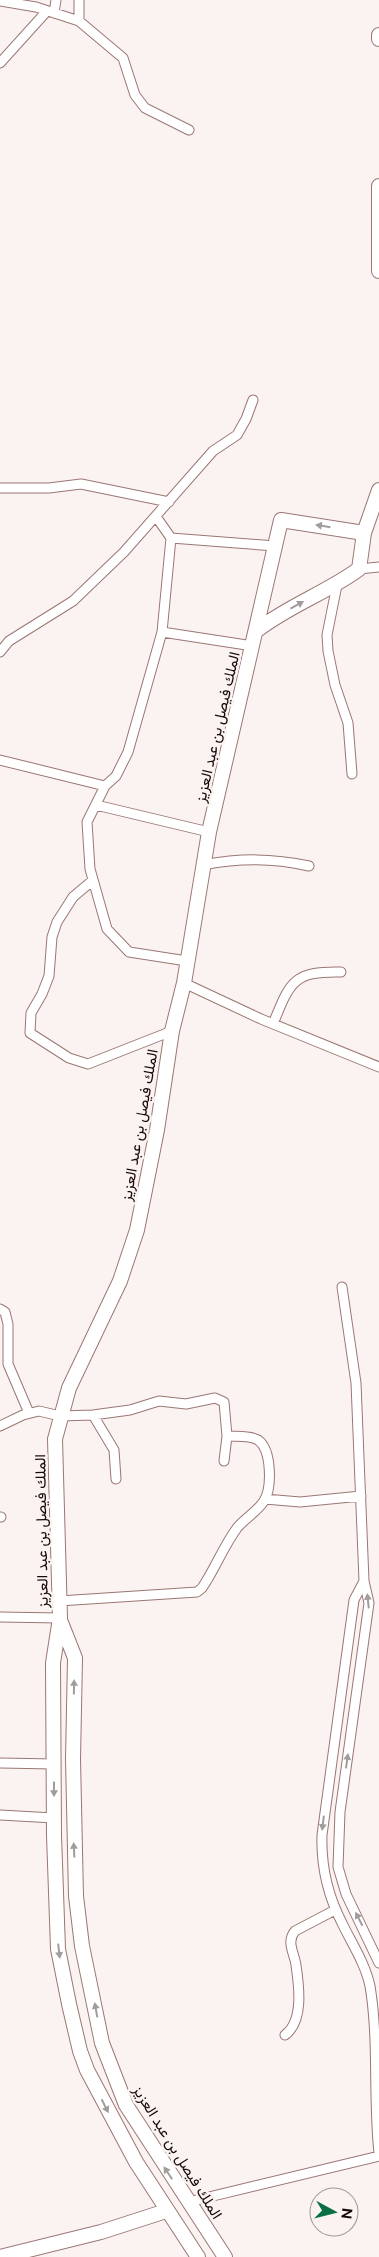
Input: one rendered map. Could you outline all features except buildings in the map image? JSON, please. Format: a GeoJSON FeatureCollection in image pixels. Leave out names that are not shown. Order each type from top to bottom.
{"type":"FeatureCollection","features":[{"type":"Feature","properties":{"kind":"street"},"geometry":{"type":"LineString","coordinates":[[0,62],[50,12],[56,0]]}},
{"type":"Feature","properties":{"kind":"street"},"geometry":{"type":"LineString","coordinates":[[79,0],[79,21]]}},
{"type":"Feature","properties":{"kind":"street"},"geometry":{"type":"LineString","coordinates":[[0,1],[50,12],[79,21],[123,58],[135,95],[145,108],[188,130]]}},
{"type":"Feature","properties":{"kind":"street"},"geometry":{"type":"LineString","coordinates":[[379,186],[379,271]]}},
{"type":"Feature","properties":{"kind":"street"},"geometry":{"type":"LineString","coordinates":[[1,651],[9,641],[73,601],[157,518],[178,489],[213,452],[237,435],[246,419],[253,400]]}},
{"type":"Feature","properties":{"kind":"street"},"geometry":{"type":"LineString","coordinates":[[0,488],[27,489],[81,484],[169,502]]}},
{"type":"Feature","properties":{"kind":"street"},"geometry":{"type":"LineString","coordinates":[[359,569],[364,532],[379,490]]}},
{"type":"Feature","properties":{"kind":"street"},"geometry":{"type":"LineString","coordinates":[[364,532],[379,517]]}},
{"type":"Feature","properties":{"kind":"street"},"geometry":{"type":"LineString","coordinates":[[157,518],[172,538],[162,632],[128,752],[116,776],[105,786],[87,822],[92,881],[107,929],[129,952],[187,961]]}},
{"type":"Feature","properties":{"kind":"street","name":"الملك فيصل بن عبد العزيز"},"geometry":{"type":"LineString","coordinates":[[198,2257],[166,2211],[110,2115],[80,2051],[58,1949],[54,1818],[53,1663],[60,1618],[55,1439],[69,1388],[120,1281],[136,1230],[157,1130],[172,1031],[184,983],[209,832],[281,520],[364,532]]}},
{"type":"Feature","properties":{"kind":"street"},"geometry":{"type":"LineString","coordinates":[[172,538],[275,546]]}},
{"type":"Feature","properties":{"kind":"street"},"geometry":{"type":"LineString","coordinates":[[256,631],[276,616],[337,585],[359,569],[379,567]]}},
{"type":"Feature","properties":{"kind":"street"},"geometry":{"type":"LineString","coordinates":[[337,585],[327,635],[328,651],[334,685],[348,723],[352,774]]}},
{"type":"Feature","properties":{"kind":"street"},"geometry":{"type":"LineString","coordinates":[[162,632],[253,646]]}},
{"type":"Feature","properties":{"kind":"street"},"geometry":{"type":"LineString","coordinates":[[0,760],[105,786]]}},
{"type":"Feature","properties":{"kind":"street"},"geometry":{"type":"LineString","coordinates":[[96,805],[209,832]]}},
{"type":"Feature","properties":{"kind":"street"},"geometry":{"type":"LineString","coordinates":[[203,865],[237,858],[275,859],[309,866]]}},
{"type":"Feature","properties":{"kind":"street"},"geometry":{"type":"LineString","coordinates":[[92,881],[73,897],[57,922],[52,937],[49,976],[42,994],[31,1013],[30,1033],[69,1058],[88,1064],[172,1031]]}},
{"type":"Feature","properties":{"kind":"street"},"geometry":{"type":"LineString","coordinates":[[273,1024],[282,1002],[298,979],[306,974],[317,972],[341,972]]}},
{"type":"Feature","properties":{"kind":"street"},"geometry":{"type":"LineString","coordinates":[[184,983],[273,1024],[379,1067]]}},
{"type":"Feature","properties":{"kind":"street"},"geometry":{"type":"LineString","coordinates":[[342,1287],[356,1384],[364,1581],[369,1603],[340,1812],[338,1866],[346,1894],[379,1964]]}},
{"type":"Feature","properties":{"kind":"street"},"geometry":{"type":"LineString","coordinates":[[0,1309],[5,1312],[8,1324],[8,1364],[29,1413]]}},
{"type":"Feature","properties":{"kind":"street"},"geometry":{"type":"LineString","coordinates":[[0,1426],[39,1410],[60,1416],[93,1415],[130,1410],[150,1402],[186,1404],[215,1398],[224,1402],[227,1436],[224,1461]]}},
{"type":"Feature","properties":{"kind":"street"},"geometry":{"type":"LineString","coordinates":[[93,1415],[114,1450],[116,1479]]}},
{"type":"Feature","properties":{"kind":"street"},"geometry":{"type":"LineString","coordinates":[[59,1600],[197,1592],[208,1580],[238,1528],[266,1499],[270,1487],[270,1473],[263,1445],[257,1439],[249,1437],[227,1436]]}},
{"type":"Feature","properties":{"kind":"street"},"geometry":{"type":"LineString","coordinates":[[266,1499],[300,1502],[361,1496]]}},
{"type":"Feature","properties":{"kind":"street"},"geometry":{"type":"LineString","coordinates":[[188,2202],[379,2155],[375,2038],[370,1986],[361,1959],[335,1910],[321,1856],[322,1835],[354,1600],[364,1581]]}},
{"type":"Feature","properties":{"kind":"street"},"geometry":{"type":"LineString","coordinates":[[0,1617],[60,1618]]}},
{"type":"Feature","properties":{"kind":"street","name":"الملك فيصل بن عبد العزيز"},"geometry":{"type":"LineString","coordinates":[[60,1618],[75,1658],[73,1769],[76,1896],[82,1946],[102,2043],[126,2105],[225,2257]]}},
{"type":"Feature","properties":{"kind":"street"},"geometry":{"type":"LineString","coordinates":[[0,1763],[54,1764]]}},
{"type":"Feature","properties":{"kind":"street"},"geometry":{"type":"LineString","coordinates":[[0,1815],[54,1818]]}},
{"type":"Feature","properties":{"kind":"street"},"geometry":{"type":"LineString","coordinates":[[285,2036],[295,2026],[298,2006],[296,1964],[290,1942],[291,1936],[295,1931],[335,1910]]}},
{"type":"Feature","properties":{"kind":"street"},"geometry":{"type":"LineString","coordinates":[[80,2051],[102,2043]]}},
{"type":"Feature","properties":{"kind":"street"},"geometry":{"type":"LineString","coordinates":[[0,2257],[101,2232],[166,2211]]}}]}
